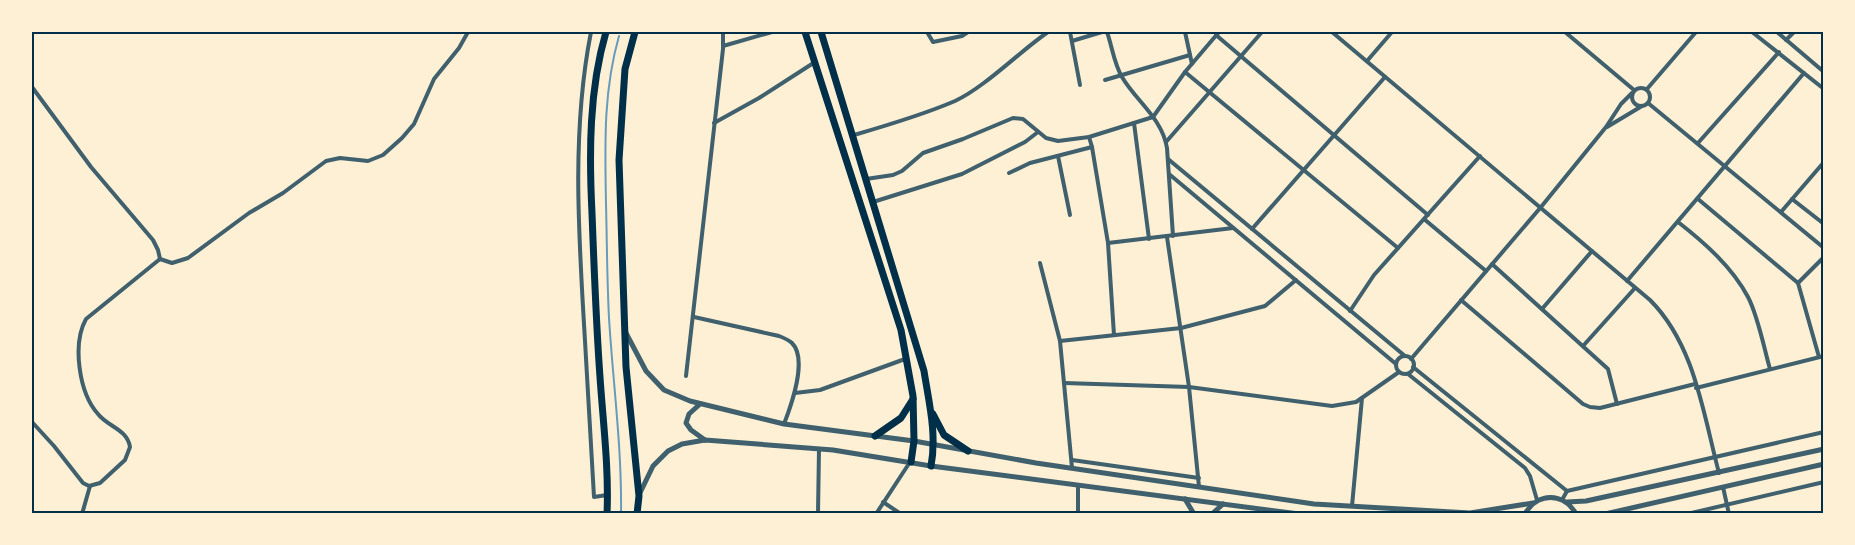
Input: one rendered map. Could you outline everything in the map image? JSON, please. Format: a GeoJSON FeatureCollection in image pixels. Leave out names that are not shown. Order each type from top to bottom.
{"type":"FeatureCollection","features":[{"type":"Feature","properties":{"kind":"main road"},"geometry":{"type":"LineString","coordinates":[[606,32],[594,93],[591,172],[596,327],[607,513]]}},
{"type":"Feature","properties":{"kind":"main road"},"geometry":{"type":"LineString","coordinates":[[635,32],[625,69],[620,137],[626,367],[639,496],[637,513]]}},
{"type":"Feature","properties":{"kind":"main road"},"geometry":{"type":"LineString","coordinates":[[805,32],[901,330],[913,399],[914,441],[911,462]]}},
{"type":"Feature","properties":{"kind":"main road"},"geometry":{"type":"LineString","coordinates":[[821,32],[924,371],[933,444],[931,466]]}},
{"type":"Feature","properties":{"kind":"main road"},"geometry":{"type":"LineString","coordinates":[[875,436],[901,418],[913,399]]}},
{"type":"Feature","properties":{"kind":"main road"},"geometry":{"type":"LineString","coordinates":[[930,409],[944,435],[968,451]]}},
{"type":"Feature","properties":{"kind":"street"},"geometry":{"type":"LineString","coordinates":[[160,259],[172,263],[188,258],[326,161],[340,158],[368,161],[383,155],[414,124],[434,79],[459,48],[468,32]]}},
{"type":"Feature","properties":{"kind":"street"},"geometry":{"type":"LineString","coordinates":[[591,32],[582,90],[579,170],[580,264],[594,496],[607,495]]}},
{"type":"Feature","properties":{"kind":"street"},"geometry":{"type":"LineString","coordinates":[[686,376],[723,32]]}},
{"type":"Feature","properties":{"kind":"street"},"geometry":{"type":"LineString","coordinates":[[723,46],[772,32]]}},
{"type":"Feature","properties":{"kind":"street"},"geometry":{"type":"LineString","coordinates":[[927,32],[933,42],[962,36],[968,32]]}},
{"type":"Feature","properties":{"kind":"street"},"geometry":{"type":"LineString","coordinates":[[853,135],[956,100],[1048,32]]}},
{"type":"Feature","properties":{"kind":"street"},"geometry":{"type":"LineString","coordinates":[[1070,32],[1080,85]]}},
{"type":"Feature","properties":{"kind":"street"},"geometry":{"type":"LineString","coordinates":[[1072,41],[1102,32]]}},
{"type":"Feature","properties":{"kind":"street"},"geometry":{"type":"LineString","coordinates":[[1107,32],[1121,75],[1162,130],[1166,142],[1173,236]]}},
{"type":"Feature","properties":{"kind":"street"},"geometry":{"type":"LineString","coordinates":[[1185,32],[1192,64]]}},
{"type":"Feature","properties":{"kind":"street"},"geometry":{"type":"LineString","coordinates":[[1166,142],[1262,32]]}},
{"type":"Feature","properties":{"kind":"street"},"geometry":{"type":"LineString","coordinates":[[1332,32],[1657,307],[1674,330],[1685,351],[1719,473]]}},
{"type":"Feature","properties":{"kind":"street"},"geometry":{"type":"LineString","coordinates":[[1367,61],[1392,32]]}},
{"type":"Feature","properties":{"kind":"street"},"geometry":{"type":"LineString","coordinates":[[1565,32],[1633,92],[1634,102],[1642,106]]}},
{"type":"Feature","properties":{"kind":"street"},"geometry":{"type":"LineString","coordinates":[[1647,89],[1696,32]]}},
{"type":"Feature","properties":{"kind":"street"},"geometry":{"type":"LineString","coordinates":[[1752,32],[1824,89]]}},
{"type":"Feature","properties":{"kind":"street"},"geometry":{"type":"LineString","coordinates":[[1777,32],[1824,72]]}},
{"type":"Feature","properties":{"kind":"street"},"geometry":{"type":"LineString","coordinates":[[1786,40],[1794,32]]}},
{"type":"Feature","properties":{"kind":"street"},"geometry":{"type":"LineString","coordinates":[[866,179],[893,175],[902,171],[923,153],[1013,118],[1023,119],[1046,138],[1054,141],[1089,137],[1152,117],[1185,72],[1218,33],[1241,56],[1428,215]]}},
{"type":"Feature","properties":{"kind":"street"},"geometry":{"type":"LineString","coordinates":[[1698,143],[1779,52]]}},
{"type":"Feature","properties":{"kind":"street"},"geometry":{"type":"LineString","coordinates":[[1105,80],[1190,55]]}},
{"type":"Feature","properties":{"kind":"street"},"geometry":{"type":"LineString","coordinates":[[714,123],[816,62]]}},
{"type":"Feature","properties":{"kind":"street"},"geometry":{"type":"LineString","coordinates":[[1185,72],[1398,248]]}},
{"type":"Feature","properties":{"kind":"street"},"geometry":{"type":"LineString","coordinates":[[1628,281],[1804,73]]}},
{"type":"Feature","properties":{"kind":"street"},"geometry":{"type":"LineString","coordinates":[[1252,229],[1385,76]]}},
{"type":"Feature","properties":{"kind":"street"},"geometry":{"type":"LineString","coordinates":[[32,87],[97,174],[153,240],[160,259]]}},
{"type":"Feature","properties":{"kind":"street"},"geometry":{"type":"LineString","coordinates":[[1411,358],[1541,207],[1606,127],[1616,110],[1640,87],[1647,89]]}},
{"type":"Feature","properties":{"kind":"street"},"geometry":{"type":"LineString","coordinates":[[1606,127],[1648,103],[1650,97],[1647,89]]}},
{"type":"Feature","properties":{"kind":"street"},"geometry":{"type":"LineString","coordinates":[[1648,103],[1824,248]]}},
{"type":"Feature","properties":{"kind":"street"},"geometry":{"type":"LineString","coordinates":[[1134,123],[1149,239]]}},
{"type":"Feature","properties":{"kind":"street"},"geometry":{"type":"LineString","coordinates":[[873,202],[962,174],[1025,142],[1038,132]]}},
{"type":"Feature","properties":{"kind":"street"},"geometry":{"type":"LineString","coordinates":[[1089,137],[1108,243],[1114,335]]}},
{"type":"Feature","properties":{"kind":"street"},"geometry":{"type":"LineString","coordinates":[[1009,173],[1030,163],[1092,147]]}},
{"type":"Feature","properties":{"kind":"street"},"geometry":{"type":"LineString","coordinates":[[1058,156],[1070,215]]}},
{"type":"Feature","properties":{"kind":"street"},"geometry":{"type":"LineString","coordinates":[[1350,311],[1374,275],[1480,156]]}},
{"type":"Feature","properties":{"kind":"street"},"geometry":{"type":"LineString","coordinates":[[1168,159],[1350,311],[1405,356],[1411,358]]}},
{"type":"Feature","properties":{"kind":"street"},"geometry":{"type":"LineString","coordinates":[[1781,212],[1824,162]]}},
{"type":"Feature","properties":{"kind":"street"},"geometry":{"type":"LineString","coordinates":[[1169,174],[1396,364],[1399,372]]}},
{"type":"Feature","properties":{"kind":"street"},"geometry":{"type":"LineString","coordinates":[[1461,300],[1582,404],[1597,408],[1821,356],[1798,283],[1698,199]]}},
{"type":"Feature","properties":{"kind":"street"},"geometry":{"type":"LineString","coordinates":[[1792,199],[1824,224]]}},
{"type":"Feature","properties":{"kind":"street"},"geometry":{"type":"LineString","coordinates":[[1424,219],[1486,271]]}},
{"type":"Feature","properties":{"kind":"street"},"geometry":{"type":"LineString","coordinates":[[1678,222],[1716,255],[1742,286],[1749,299],[1770,369]]}},
{"type":"Feature","properties":{"kind":"street"},"geometry":{"type":"LineString","coordinates":[[1108,243],[1234,228]]}},
{"type":"Feature","properties":{"kind":"street"},"geometry":{"type":"LineString","coordinates":[[1167,237],[1190,387],[1199,487]]}},
{"type":"Feature","properties":{"kind":"street"},"geometry":{"type":"LineString","coordinates":[[1542,309],[1592,251]]}},
{"type":"Feature","properties":{"kind":"street"},"geometry":{"type":"LineString","coordinates":[[1798,283],[1824,257]]}},
{"type":"Feature","properties":{"kind":"street"},"geometry":{"type":"LineString","coordinates":[[32,422],[83,483],[90,486],[100,483],[125,460],[130,447],[124,434],[96,413],[87,395],[78,356],[82,327],[90,315],[160,259]]}},
{"type":"Feature","properties":{"kind":"street"},"geometry":{"type":"LineString","coordinates":[[1040,263],[1060,341],[1072,468]]}},
{"type":"Feature","properties":{"kind":"street"},"geometry":{"type":"LineString","coordinates":[[1492,264],[1608,369],[1617,404]]}},
{"type":"Feature","properties":{"kind":"street"},"geometry":{"type":"LineString","coordinates":[[1060,341],[1181,328],[1265,306],[1296,280]]}},
{"type":"Feature","properties":{"kind":"street"},"geometry":{"type":"LineString","coordinates":[[1583,346],[1635,288]]}},
{"type":"Feature","properties":{"kind":"street"},"geometry":{"type":"LineString","coordinates":[[694,317],[779,336],[792,343],[798,355],[795,393],[784,424]]}},
{"type":"Feature","properties":{"kind":"street"},"geometry":{"type":"LineString","coordinates":[[625,332],[646,371],[664,390],[700,404],[784,424],[914,441],[1072,468],[1314,504],[1470,513],[1552,497],[1565,501],[1586,501],[1824,449]]}},
{"type":"Feature","properties":{"kind":"street"},"geometry":{"type":"LineString","coordinates":[[1396,364],[1399,358],[1405,356]]}},
{"type":"Feature","properties":{"kind":"street"},"geometry":{"type":"LineString","coordinates":[[1411,358],[1413,367],[1567,490]]}},
{"type":"Feature","properties":{"kind":"street"},"geometry":{"type":"LineString","coordinates":[[795,393],[820,390],[907,359]]}},
{"type":"Feature","properties":{"kind":"street"},"geometry":{"type":"LineString","coordinates":[[1408,374],[1413,367]]}},
{"type":"Feature","properties":{"kind":"street"},"geometry":{"type":"LineString","coordinates":[[1064,383],[1190,387],[1332,406],[1349,404],[1362,398],[1399,372],[1408,374],[1525,468],[1530,476],[1535,502]]}},
{"type":"Feature","properties":{"kind":"street"},"geometry":{"type":"LineString","coordinates":[[1352,506],[1362,398]]}},
{"type":"Feature","properties":{"kind":"street"},"geometry":{"type":"LineString","coordinates":[[700,404],[689,414],[686,423],[691,430],[705,440]]}},
{"type":"Feature","properties":{"kind":"street"},"geometry":{"type":"LineString","coordinates":[[1567,490],[1824,432]]}},
{"type":"Feature","properties":{"kind":"street"},"geometry":{"type":"LineString","coordinates":[[639,496],[653,466],[668,451],[682,444],[705,440],[819,449],[931,466],[1299,513]]}},
{"type":"Feature","properties":{"kind":"street"},"geometry":{"type":"LineString","coordinates":[[818,513],[819,449]]}},
{"type":"Feature","properties":{"kind":"street"},"geometry":{"type":"LineString","coordinates":[[1072,460],[1199,478]]}},
{"type":"Feature","properties":{"kind":"street"},"geometry":{"type":"LineString","coordinates":[[876,513],[911,462]]}},
{"type":"Feature","properties":{"kind":"street"},"geometry":{"type":"LineString","coordinates":[[1605,513],[1824,464]]}},
{"type":"Feature","properties":{"kind":"street"},"geometry":{"type":"LineString","coordinates":[[1688,513],[1727,506],[1824,482]]}},
{"type":"Feature","properties":{"kind":"street"},"geometry":{"type":"LineString","coordinates":[[1078,485],[1078,513]]}},
{"type":"Feature","properties":{"kind":"street"},"geometry":{"type":"LineString","coordinates":[[82,513],[90,486]]}},
{"type":"Feature","properties":{"kind":"street"},"geometry":{"type":"LineString","coordinates":[[1723,487],[1729,513]]}},
{"type":"Feature","properties":{"kind":"street"},"geometry":{"type":"LineString","coordinates":[[1565,501],[1567,490]]}},
{"type":"Feature","properties":{"kind":"street"},"geometry":{"type":"LineString","coordinates":[[1185,499],[1194,513]]}},
{"type":"Feature","properties":{"kind":"street"},"geometry":{"type":"LineString","coordinates":[[1565,501],[1576,513]]}},
{"type":"Feature","properties":{"kind":"street"},"geometry":{"type":"LineString","coordinates":[[883,502],[901,513]]}},
{"type":"Feature","properties":{"kind":"street"},"geometry":{"type":"LineString","coordinates":[[1525,513],[1535,502]]}},
{"type":"Feature","properties":{"kind":"street"},"geometry":{"type":"LineString","coordinates":[[1212,513],[1223,504]]}},
{"type":"Feature","properties":{"kind":"waterway"},"geometry":{"type":"LineString","coordinates":[[619,36],[610,78],[605,161],[608,304],[619,440],[621,514]]}}]}
